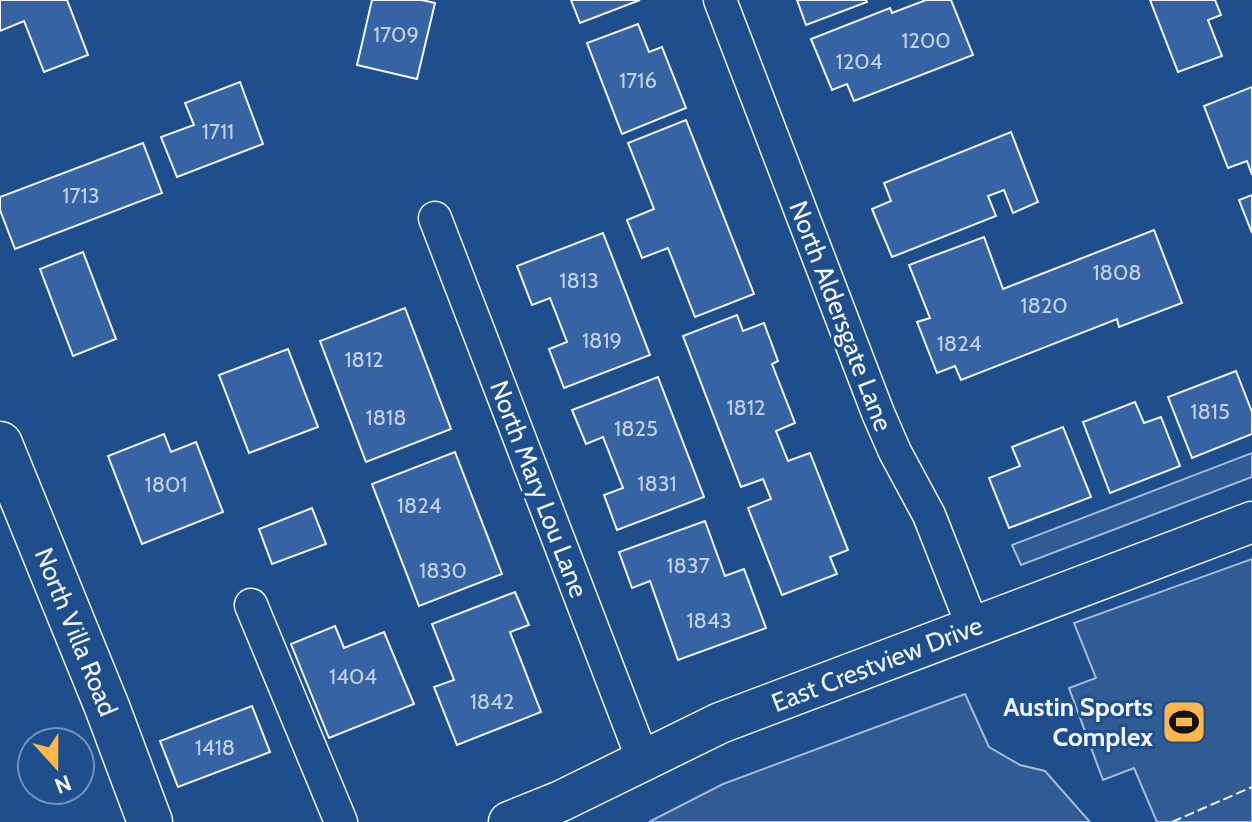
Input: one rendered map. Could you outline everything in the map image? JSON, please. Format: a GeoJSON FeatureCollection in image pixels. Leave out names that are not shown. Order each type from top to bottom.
{"type":"FeatureCollection","features":[{"type":"Feature","properties":{"kind":"main road","name":"North Villa Road"},"geometry":{"type":"LineString","coordinates":[[0,444],[107,707],[150,822]]}},
{"type":"Feature","properties":{"kind":"street","name":"North Aldersgate Lane"},"geometry":{"type":"LineString","coordinates":[[720,0],[878,413],[929,515],[973,627]]}},
{"type":"Feature","properties":{"kind":"street","name":"North Mary Lou Lane"},"geometry":{"type":"LineString","coordinates":[[435,218],[643,760]]}},
{"type":"Feature","properties":{"kind":"street","name":"East Crestview Drive"},"geometry":{"type":"LineString","coordinates":[[509,822],[561,801],[720,723],[1252,522]]}},
{"type":"Feature","properties":{"kind":"street"},"geometry":{"type":"LineString","coordinates":[[251,605],[341,822]]}},
{"type":"Feature","properties":{"kind":"shaded area"},"geometry":{"type":"Polygon","coordinates":[[[1252,453],[1252,477],[1021,565],[1012,545],[1252,453]]]}},
{"type":"Feature","properties":{"kind":"shaded area","name":"Austin Sports Complex"},"geometry":{"type":"Polygon","coordinates":[[[1252,559],[1252,822],[1157,822],[1134,768],[1103,780],[1069,688],[1096,678],[1074,623],[1252,559]]]}},
{"type":"Feature","properties":{"kind":"shaded area"},"geometry":{"type":"Polygon","coordinates":[[[965,694],[989,747],[1020,765],[1045,771],[1090,822],[649,822],[723,784],[965,694]]]}},
{"type":"Feature","properties":{"kind":"building"},"geometry":{"type":"Polygon","coordinates":[[[0,0],[67,0],[88,55],[44,72],[24,21],[0,31],[0,0]]]}},
{"type":"Feature","properties":{"kind":"building"},"geometry":{"type":"Polygon","coordinates":[[[372,0],[435,3],[417,79],[357,65],[372,0]]]}},
{"type":"Feature","properties":{"kind":"building"},"geometry":{"type":"Polygon","coordinates":[[[571,0],[640,0],[580,23],[571,0]]]}},
{"type":"Feature","properties":{"kind":"building"},"geometry":{"type":"Polygon","coordinates":[[[797,0],[866,0],[867,2],[806,25],[797,0]]]}},
{"type":"Feature","properties":{"kind":"building"},"geometry":{"type":"Polygon","coordinates":[[[926,0],[951,0],[973,55],[854,101],[847,84],[832,90],[811,39],[890,8],[892,13],[926,0]]]}},
{"type":"Feature","properties":{"kind":"building"},"geometry":{"type":"Polygon","coordinates":[[[1150,0],[1215,0],[1221,15],[1208,20],[1222,56],[1178,72],[1150,0]]]}},
{"type":"Feature","properties":{"kind":"building"},"geometry":{"type":"Polygon","coordinates":[[[638,24],[649,52],[662,47],[686,108],[622,134],[587,43],[638,24]]]}},
{"type":"Feature","properties":{"kind":"building"},"geometry":{"type":"Polygon","coordinates":[[[240,82],[263,144],[177,177],[161,137],[194,125],[185,103],[240,82]]]}},
{"type":"Feature","properties":{"kind":"building"},"geometry":{"type":"Polygon","coordinates":[[[1252,87],[1252,175],[1247,161],[1228,168],[1204,106],[1252,87]]]}},
{"type":"Feature","properties":{"kind":"building"},"geometry":{"type":"Polygon","coordinates":[[[686,120],[754,294],[695,317],[668,248],[642,258],[627,220],[654,209],[628,143],[686,120]]]}},
{"type":"Feature","properties":{"kind":"building"},"geometry":{"type":"Polygon","coordinates":[[[1011,132],[1038,202],[1013,213],[1004,190],[988,196],[996,216],[892,257],[872,209],[891,201],[884,183],[1011,132]]]}},
{"type":"Feature","properties":{"kind":"building"},"geometry":{"type":"Polygon","coordinates":[[[143,143],[162,193],[15,249],[0,210],[0,197],[143,143]]]}},
{"type":"Feature","properties":{"kind":"building"},"geometry":{"type":"Polygon","coordinates":[[[1252,195],[1252,233],[1239,200],[1252,195]]]}},
{"type":"Feature","properties":{"kind":"building"},"geometry":{"type":"Polygon","coordinates":[[[1154,230],[1182,303],[1119,327],[1117,319],[961,380],[955,366],[937,373],[917,322],[930,318],[909,265],[984,237],[1003,289],[1154,230]]]}},
{"type":"Feature","properties":{"kind":"building"},"geometry":{"type":"Polygon","coordinates":[[[603,233],[650,355],[564,388],[549,349],[567,342],[550,298],[532,305],[517,266],[603,233]]]}},
{"type":"Feature","properties":{"kind":"building"},"geometry":{"type":"Polygon","coordinates":[[[83,252],[116,339],[73,356],[40,269],[83,252]]]}},
{"type":"Feature","properties":{"kind":"building"},"geometry":{"type":"Polygon","coordinates":[[[405,308],[451,429],[366,462],[320,341],[405,308]]]}},
{"type":"Feature","properties":{"kind":"building"},"geometry":{"type":"Polygon","coordinates":[[[737,315],[743,331],[764,323],[778,361],[772,364],[795,423],[776,431],[788,461],[810,453],[848,550],[830,557],[837,574],[782,595],[748,508],[771,499],[763,479],[741,487],[683,336],[737,315]]]}},
{"type":"Feature","properties":{"kind":"building"},"geometry":{"type":"Polygon","coordinates":[[[288,349],[318,427],[249,453],[219,375],[288,349]]]}},
{"type":"Feature","properties":{"kind":"building"},"geometry":{"type":"Polygon","coordinates":[[[1236,371],[1252,412],[1252,434],[1192,458],[1168,397],[1236,371]]]}},
{"type":"Feature","properties":{"kind":"building"},"geometry":{"type":"Polygon","coordinates":[[[658,377],[704,497],[617,530],[604,495],[623,488],[603,437],[586,444],[572,410],[658,377]]]}},
{"type":"Feature","properties":{"kind":"building"},"geometry":{"type":"Polygon","coordinates":[[[1135,402],[1144,423],[1161,417],[1180,466],[1110,493],[1083,422],[1135,402]]]}},
{"type":"Feature","properties":{"kind":"building"},"geometry":{"type":"Polygon","coordinates":[[[1063,427],[1091,497],[1009,528],[989,478],[1020,466],[1012,447],[1063,427]]]}},
{"type":"Feature","properties":{"kind":"building"},"geometry":{"type":"Polygon","coordinates":[[[164,434],[171,452],[196,442],[223,512],[142,544],[108,456],[164,434]]]}},
{"type":"Feature","properties":{"kind":"building"},"geometry":{"type":"Polygon","coordinates":[[[455,452],[502,574],[419,606],[372,484],[455,452]]]}},
{"type":"Feature","properties":{"kind":"building"},"geometry":{"type":"Polygon","coordinates":[[[312,508],[326,544],[272,564],[259,529],[312,508]]]}},
{"type":"Feature","properties":{"kind":"building"},"geometry":{"type":"Polygon","coordinates":[[[705,521],[725,576],[744,569],[766,628],[678,660],[650,581],[632,588],[619,552],[705,521]]]}},
{"type":"Feature","properties":{"kind":"building"},"geometry":{"type":"Polygon","coordinates":[[[515,592],[529,625],[510,632],[541,712],[457,745],[434,687],[454,680],[432,624],[515,592]]]}},
{"type":"Feature","properties":{"kind":"building"},"geometry":{"type":"Polygon","coordinates":[[[335,626],[344,648],[384,632],[414,704],[329,738],[291,644],[335,626]]]}},
{"type":"Feature","properties":{"kind":"building"},"geometry":{"type":"Polygon","coordinates":[[[252,706],[270,752],[178,787],[160,741],[252,706]]]}},
{"type":"Feature","properties":{"kind":"fence"},"geometry":{"type":"LineString","coordinates":[[1172,822],[1252,787]]}},
{"type":"Feature","properties":{"kind":"place","name":"Austin Sports Complex"},"geometry":{"type":"Point","coordinates":[1184,722]}}]}
